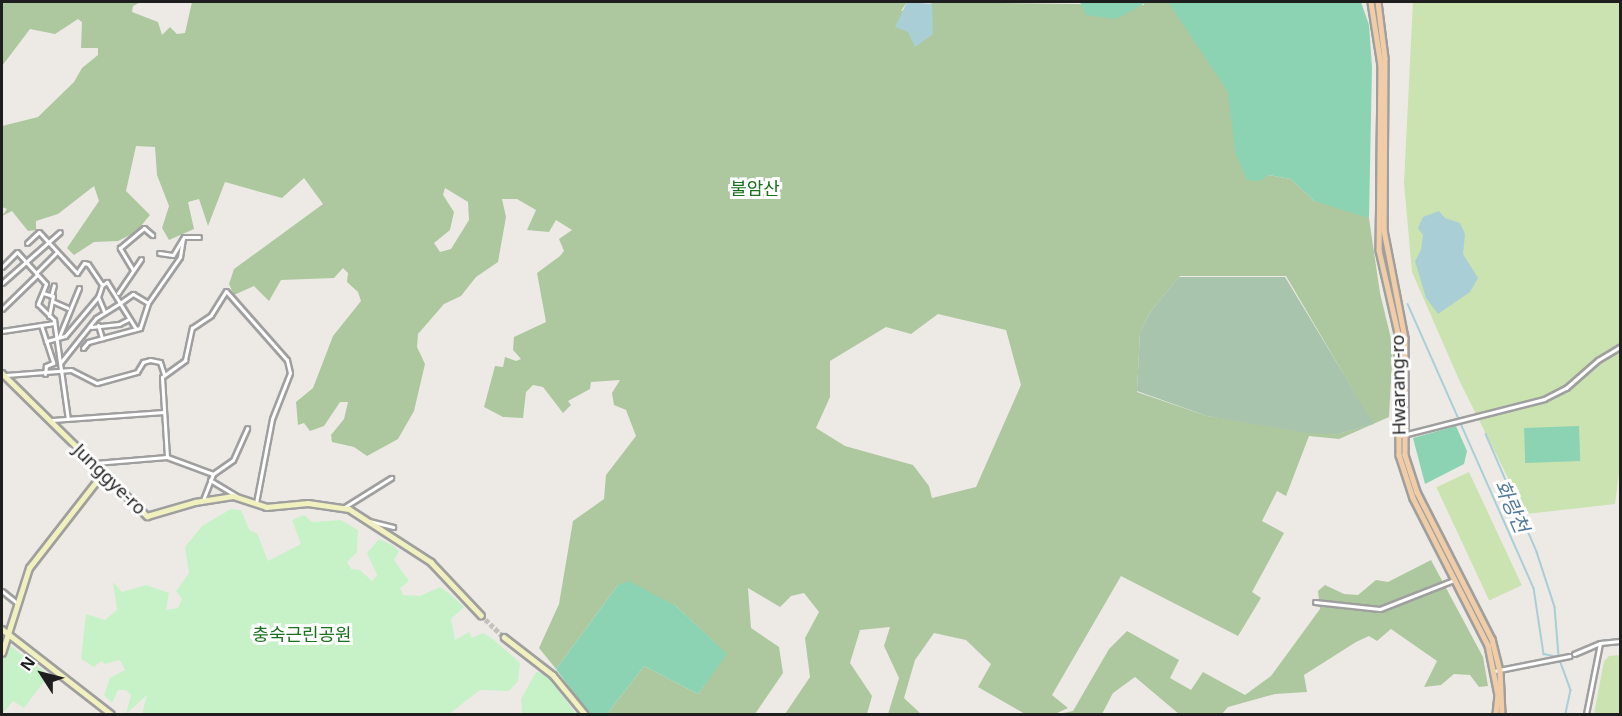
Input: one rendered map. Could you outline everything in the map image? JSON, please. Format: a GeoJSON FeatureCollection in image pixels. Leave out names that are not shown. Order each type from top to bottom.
{"type":"FeatureCollection","features":[{"type":"Feature","properties":{"kind":"main road","name":"Hwarang-ro"},"geometry":{"type":"LineString","coordinates":[[1371,2],[1381,65],[1379,250],[1398,333],[1401,435],[1416,492],[1492,639],[1502,714]]}},
{"type":"Feature","properties":{"kind":"main road","name":"Hwarang-ro"},"geometry":{"type":"LineString","coordinates":[[1377,2],[1385,58],[1384,230],[1405,338],[1399,455],[1413,498],[1488,645],[1497,670],[1496,714]]}},
{"type":"Feature","properties":{"kind":"street"},"geometry":{"type":"LineString","coordinates":[[133,270],[120,248],[144,228],[152,235]]}},
{"type":"Feature","properties":{"kind":"street"},"geometry":{"type":"LineString","coordinates":[[27,243],[39,232],[77,273],[84,263],[88,264],[102,285]]}},
{"type":"Feature","properties":{"kind":"street"},"geometry":{"type":"LineString","coordinates":[[2,283],[47,241],[60,232]]}},
{"type":"Feature","properties":{"kind":"street"},"geometry":{"type":"LineString","coordinates":[[159,253],[173,255],[183,240],[199,237]]}},
{"type":"Feature","properties":{"kind":"street"},"geometry":{"type":"LineString","coordinates":[[83,348],[102,339],[140,327],[148,303],[180,257],[183,240]]}},
{"type":"Feature","properties":{"kind":"street"},"geometry":{"type":"LineString","coordinates":[[2,267],[17,252],[46,284],[38,304],[54,321],[68,419]]}},
{"type":"Feature","properties":{"kind":"street"},"geometry":{"type":"LineString","coordinates":[[2,309],[57,252]]}},
{"type":"Feature","properties":{"kind":"street"},"geometry":{"type":"LineString","coordinates":[[118,293],[141,260]]}},
{"type":"Feature","properties":{"kind":"street"},"geometry":{"type":"LineString","coordinates":[[46,341],[65,336],[98,297],[102,285],[107,282],[118,293],[120,303],[136,329]]}},
{"type":"Feature","properties":{"kind":"street"},"geometry":{"type":"LineString","coordinates":[[49,316],[54,285]]}},
{"type":"Feature","properties":{"kind":"street"},"geometry":{"type":"LineString","coordinates":[[57,338],[63,333],[68,308],[79,288]]}},
{"type":"Feature","properties":{"kind":"street"},"geometry":{"type":"LineString","coordinates":[[167,457],[162,384],[164,374],[185,360],[192,328],[211,315],[226,291],[287,360],[290,373],[272,419],[255,504]]}},
{"type":"Feature","properties":{"kind":"street"},"geometry":{"type":"LineString","coordinates":[[42,293],[51,296]]}},
{"type":"Feature","properties":{"kind":"street"},"geometry":{"type":"LineString","coordinates":[[61,362],[104,311],[133,294],[148,303]]}},
{"type":"Feature","properties":{"kind":"street"},"geometry":{"type":"LineString","coordinates":[[98,297],[104,311]]}},
{"type":"Feature","properties":{"kind":"street"},"geometry":{"type":"LineString","coordinates":[[52,301],[68,308]]}},
{"type":"Feature","properties":{"kind":"street"},"geometry":{"type":"LineString","coordinates":[[89,327],[119,324],[129,319]]}},
{"type":"Feature","properties":{"kind":"street"},"geometry":{"type":"LineString","coordinates":[[2,331],[54,321],[64,322]]}},
{"type":"Feature","properties":{"kind":"street"},"geometry":{"type":"LineString","coordinates":[[41,325],[53,363],[46,366],[45,374]]}},
{"type":"Feature","properties":{"kind":"street"},"geometry":{"type":"LineString","coordinates":[[98,325],[102,339]]}},
{"type":"Feature","properties":{"kind":"street"},"geometry":{"type":"LineString","coordinates":[[1401,435],[1544,399],[1566,388],[1598,360],[1620,347]]}},
{"type":"Feature","properties":{"kind":"street","name":"Junggye-ro"},"geometry":{"type":"LineString","coordinates":[[3,374],[45,374],[71,369],[97,383],[137,372],[143,362],[150,360],[160,362],[164,374]]}},
{"type":"Feature","properties":{"kind":"street","name":"Junggye-ro"},"geometry":{"type":"LineString","coordinates":[[3,374],[151,518],[203,500],[238,497]]}},
{"type":"Feature","properties":{"kind":"street"},"geometry":{"type":"LineString","coordinates":[[50,420],[164,412]]}},
{"type":"Feature","properties":{"kind":"street"},"geometry":{"type":"LineString","coordinates":[[203,500],[213,474],[233,460],[247,428]]}},
{"type":"Feature","properties":{"kind":"street"},"geometry":{"type":"LineString","coordinates":[[93,463],[167,457],[213,474]]}},
{"type":"Feature","properties":{"kind":"street"},"geometry":{"type":"LineString","coordinates":[[2,653],[29,568],[103,473]]}},
{"type":"Feature","properties":{"kind":"street"},"geometry":{"type":"LineString","coordinates":[[343,508],[391,478]]}},
{"type":"Feature","properties":{"kind":"street","name":"Junggye-ro"},"geometry":{"type":"LineString","coordinates":[[210,480],[227,487],[238,497],[255,504],[308,503],[343,508],[368,521],[431,562],[481,615]]}},
{"type":"Feature","properties":{"kind":"street"},"geometry":{"type":"LineString","coordinates":[[368,521],[393,527]]}},
{"type":"Feature","properties":{"kind":"street"},"geometry":{"type":"LineString","coordinates":[[1315,602],[1380,609],[1459,577]]}},
{"type":"Feature","properties":{"kind":"street"},"geometry":{"type":"LineString","coordinates":[[2,591],[17,603]]}},
{"type":"Feature","properties":{"kind":"street"},"geometry":{"type":"LineString","coordinates":[[2,629],[111,714]]}},
{"type":"Feature","properties":{"kind":"street"},"geometry":{"type":"LineString","coordinates":[[504,637],[553,675],[585,714]]}},
{"type":"Feature","properties":{"kind":"street"},"geometry":{"type":"LineString","coordinates":[[1497,670],[1550,663],[1600,643],[1620,641]]}},
{"type":"Feature","properties":{"kind":"street"},"geometry":{"type":"LineString","coordinates":[[1586,714],[1600,643]]}},
{"type":"Feature","properties":{"kind":"green space","name":"불암산"},"geometry":{"type":"Polygon","coordinates":[[[2,2],[141,2],[133,6],[132,12],[158,22],[162,35],[170,27],[177,34],[185,33],[192,2],[907,2],[901,11],[932,4],[928,2],[1144,5],[1144,2],[1170,2],[1221,44],[1268,175],[1291,179],[1314,201],[1341,205],[1369,218],[1380,293],[1393,347],[1389,417],[1339,439],[1309,436],[1286,496],[1277,491],[1262,521],[1284,533],[1252,592],[1261,598],[1238,636],[1121,576],[1052,695],[1068,708],[1055,714],[1025,714],[978,687],[991,664],[966,640],[934,633],[915,660],[904,698],[921,714],[888,714],[899,678],[884,646],[890,627],[860,630],[850,663],[872,696],[867,714],[785,714],[810,677],[805,638],[819,612],[804,593],[791,596],[780,607],[748,588],[751,628],[779,647],[783,673],[755,714],[607,714],[644,666],[698,694],[707,681],[717,645],[676,606],[618,585],[556,669],[539,648],[559,604],[573,521],[604,499],[606,475],[636,436],[626,410],[614,405],[612,393],[620,380],[591,382],[590,389],[568,401],[571,405],[563,413],[543,387],[533,385],[526,392],[523,418],[503,417],[484,407],[495,366],[503,367],[505,357],[516,361],[521,359],[513,350],[514,337],[546,322],[537,273],[560,256],[564,251],[559,239],[572,230],[556,220],[549,232],[527,230],[536,210],[517,199],[502,199],[506,217],[498,262],[476,277],[461,296],[444,304],[418,334],[417,347],[425,364],[414,411],[398,439],[367,456],[354,447],[332,442],[331,435],[344,419],[348,402],[340,402],[324,426],[310,431],[304,423],[298,425],[296,402],[313,388],[333,336],[361,301],[358,292],[347,282],[348,273],[343,268],[334,278],[281,280],[269,301],[254,286],[234,295],[229,284],[234,269],[323,204],[304,178],[282,198],[225,182],[208,226],[199,199],[188,202],[194,229],[169,240],[162,228],[169,206],[157,175],[155,147],[136,146],[126,191],[150,215],[136,232],[118,241],[94,242],[74,255],[67,248],[99,201],[94,186],[58,214],[36,221],[36,230],[28,231],[12,211],[2,216],[7,209],[2,207],[2,126],[38,117],[74,82],[82,68],[98,55],[98,48],[81,48],[82,22],[78,19],[55,34],[30,29],[2,66],[2,2]],[[445,188],[443,195],[454,212],[450,230],[434,243],[440,252],[451,249],[469,220],[468,202],[445,188]],[[1180,276],[1151,311],[1140,332],[1137,392],[1207,416],[1338,434],[1373,424],[1286,276],[1180,276]],[[938,314],[911,334],[886,327],[830,361],[830,397],[816,428],[845,446],[913,465],[929,486],[932,498],[976,487],[1021,385],[1006,330],[938,314]]]}},
{"type":"Feature","properties":{"kind":"green space"},"geometry":{"type":"Polygon","coordinates":[[[1080,2],[1147,2],[1116,19],[1086,15],[1080,2]]]}},
{"type":"Feature","properties":{"kind":"green space"},"geometry":{"type":"Polygon","coordinates":[[[1168,2],[1361,2],[1369,25],[1372,67],[1369,218],[1314,201],[1291,179],[1268,175],[1260,181],[1247,180],[1235,152],[1228,92],[1168,2]]]}},
{"type":"Feature","properties":{"kind":"green space"},"geometry":{"type":"Polygon","coordinates":[[[1413,2],[1620,2],[1620,464],[1615,504],[1526,514],[1460,382],[1412,272],[1404,183],[1413,2]]]}},
{"type":"Feature","properties":{"kind":"green space"},"geometry":{"type":"Polygon","coordinates":[[[1179,277],[1285,277],[1374,424],[1338,434],[1308,433],[1207,416],[1137,391],[1140,332],[1151,311],[1179,277]]]}},
{"type":"Feature","properties":{"kind":"green space"},"geometry":{"type":"Polygon","coordinates":[[[1456,426],[1467,451],[1464,464],[1425,484],[1413,438],[1456,426]]]}},
{"type":"Feature","properties":{"kind":"green space"},"geometry":{"type":"Polygon","coordinates":[[[1579,426],[1580,461],[1525,463],[1524,428],[1579,426]]]}},
{"type":"Feature","properties":{"kind":"green space"},"geometry":{"type":"Polygon","coordinates":[[[1469,472],[1522,585],[1489,601],[1436,487],[1469,472]]]}},
{"type":"Feature","properties":{"kind":"green space","name":"충숙근린공원"},"geometry":{"type":"Polygon","coordinates":[[[231,509],[241,510],[250,531],[257,533],[268,561],[301,544],[292,520],[304,515],[312,522],[341,520],[358,530],[357,552],[347,562],[351,569],[360,570],[372,581],[377,575],[367,553],[379,539],[392,545],[399,551],[394,560],[409,581],[400,588],[403,595],[420,596],[440,587],[450,594],[464,607],[451,619],[455,640],[469,632],[472,638],[483,633],[493,639],[520,663],[518,681],[509,691],[480,690],[449,714],[142,714],[147,695],[126,714],[131,695],[126,690],[118,690],[112,703],[104,695],[110,678],[125,670],[120,660],[105,664],[101,661],[94,667],[81,659],[86,614],[105,620],[117,610],[113,582],[122,592],[146,585],[169,593],[166,610],[178,608],[182,599],[176,591],[189,573],[185,547],[202,526],[231,509]]]}},
{"type":"Feature","properties":{"kind":"green space"},"geometry":{"type":"Polygon","coordinates":[[[1431,560],[1483,657],[1488,686],[1479,687],[1470,675],[1454,674],[1441,685],[1424,687],[1437,661],[1391,629],[1377,641],[1369,636],[1356,642],[1304,675],[1307,692],[1275,694],[1228,707],[1222,714],[1179,714],[1135,677],[1113,693],[1102,714],[1063,713],[1073,711],[1109,649],[1127,631],[1179,660],[1170,678],[1191,690],[1203,672],[1245,695],[1271,676],[1320,609],[1318,591],[1325,585],[1344,594],[1358,595],[1376,580],[1388,582],[1431,560]]]}},
{"type":"Feature","properties":{"kind":"green space"},"geometry":{"type":"Polygon","coordinates":[[[629,581],[676,606],[727,654],[698,694],[644,666],[607,714],[589,714],[556,669],[618,585],[629,581]]]}},
{"type":"Feature","properties":{"kind":"green space"},"geometry":{"type":"Polygon","coordinates":[[[8,644],[49,675],[24,708],[13,701],[2,714],[2,662],[8,644]]]}},
{"type":"Feature","properties":{"kind":"green space"},"geometry":{"type":"Polygon","coordinates":[[[1620,655],[1620,714],[1594,714],[1604,661],[1609,656],[1620,655]]]}},
{"type":"Feature","properties":{"kind":"green space"},"geometry":{"type":"Polygon","coordinates":[[[536,672],[546,673],[576,714],[522,714],[521,699],[536,672]]]}},
{"type":"Feature","properties":{"kind":"water"},"geometry":{"type":"Polygon","coordinates":[[[907,2],[932,4],[933,34],[915,47],[908,32],[895,27],[907,2]]]}},
{"type":"Feature","properties":{"kind":"water"},"geometry":{"type":"Polygon","coordinates":[[[1439,211],[1445,218],[1460,223],[1465,234],[1463,254],[1478,278],[1470,292],[1438,314],[1426,298],[1415,261],[1421,250],[1423,235],[1418,228],[1423,217],[1439,211]]]}},
{"type":"Feature","properties":{"kind":"waterway","name":"화랑천"},"geometry":{"type":"LineString","coordinates":[[1408,304],[1534,588],[1544,654],[1558,657]]}},
{"type":"Feature","properties":{"kind":"waterway"},"geometry":{"type":"LineString","coordinates":[[1486,434],[1537,552],[1555,607],[1559,656]]}},
{"type":"Feature","properties":{"kind":"waterway","name":"화랑천"},"geometry":{"type":"LineString","coordinates":[[1560,660],[1571,690],[1566,714]]}},
{"type":"Feature","properties":{"kind":"tunnel"},"geometry":{"type":"LineString","coordinates":[[481,615],[504,637]]}}]}
